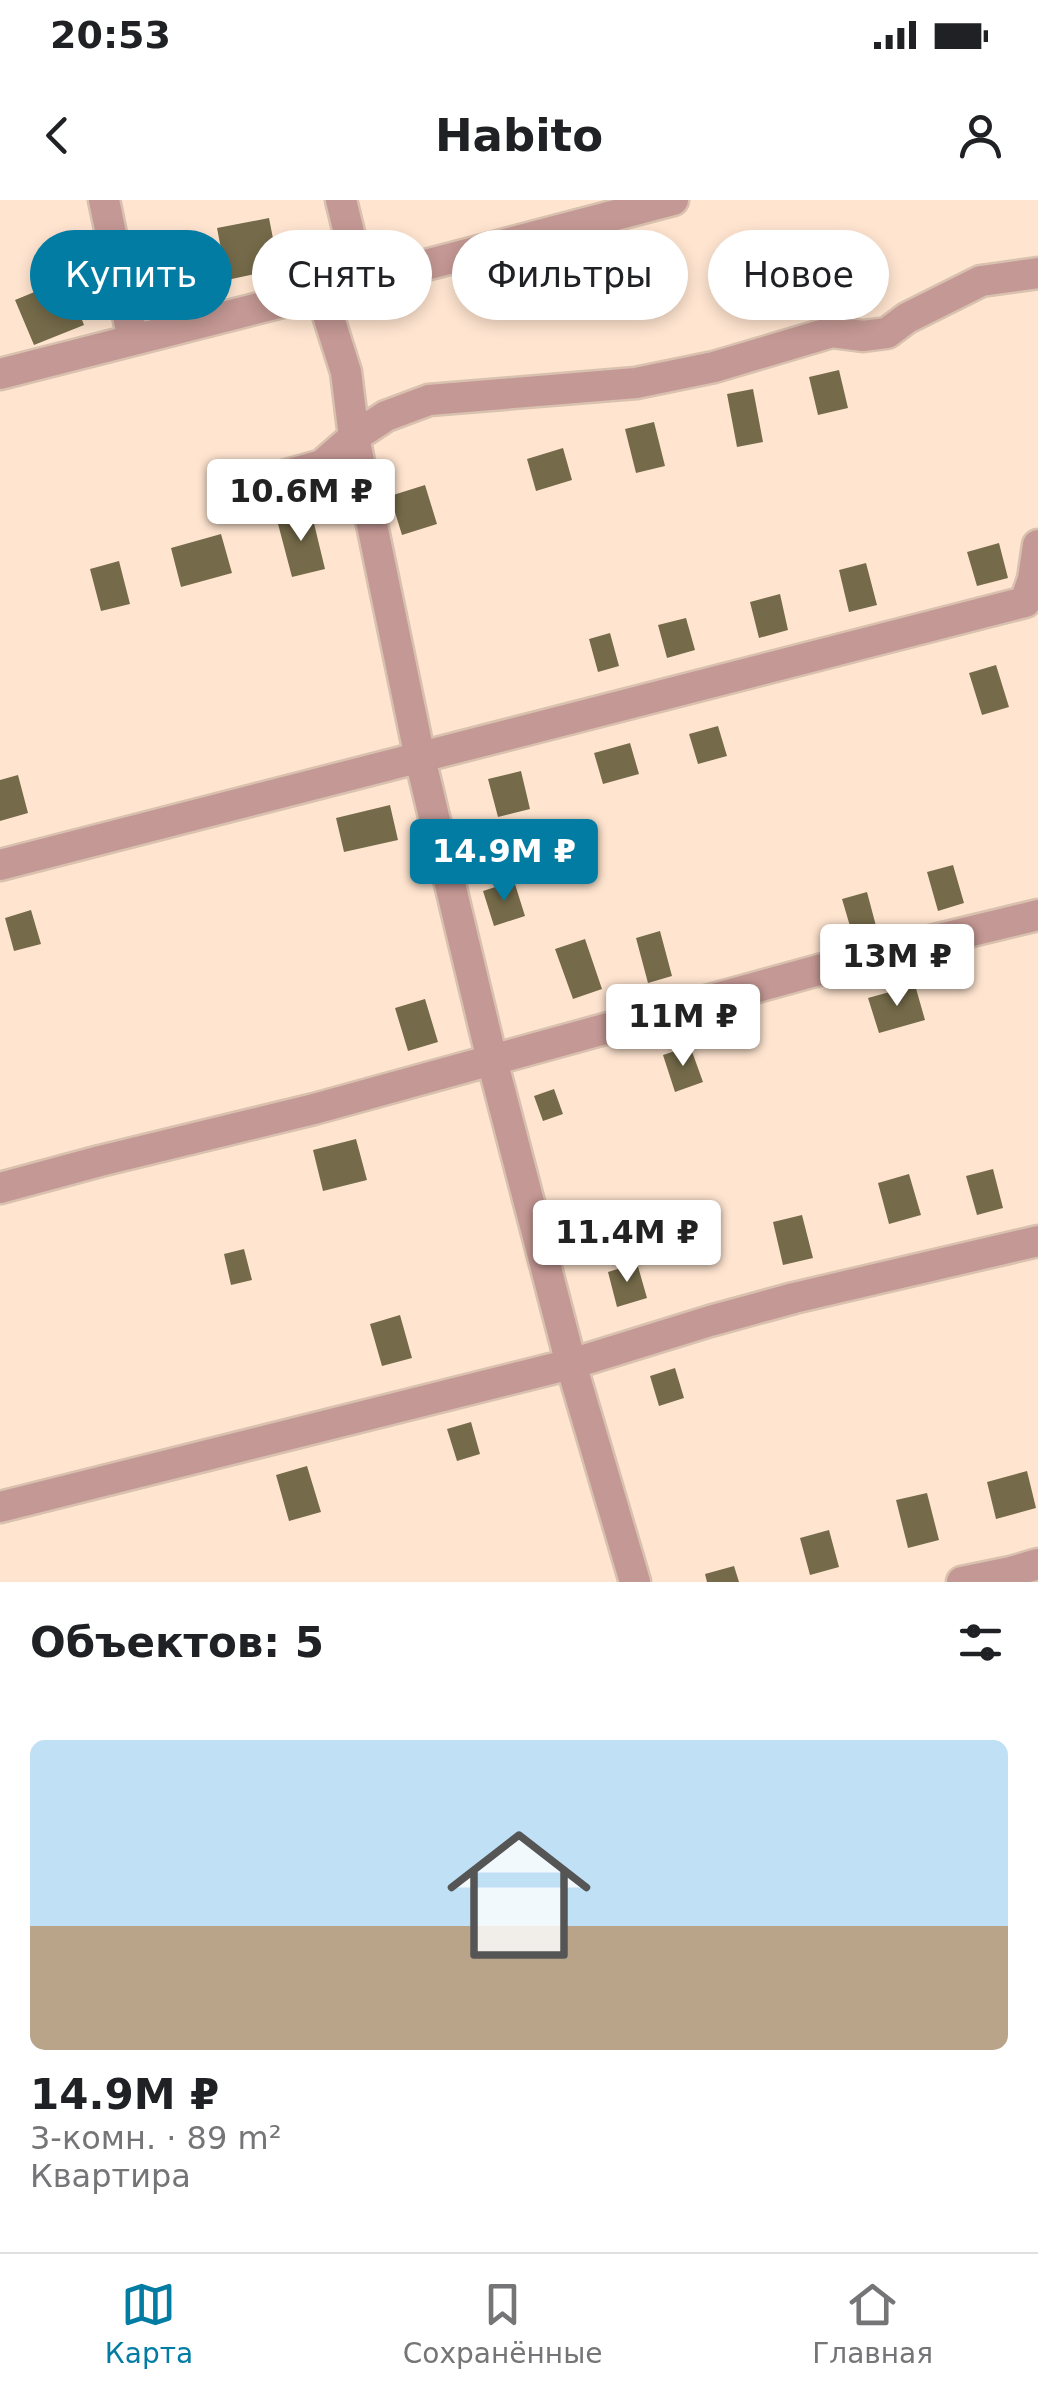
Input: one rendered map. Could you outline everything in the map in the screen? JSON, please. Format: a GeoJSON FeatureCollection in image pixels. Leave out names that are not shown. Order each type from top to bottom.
{"type":"FeatureCollection","features":[{"type":"Feature","properties":{"kind":"street"},"geometry":{"type":"LineString","coordinates":[[104,200],[133,340]]}},
{"type":"Feature","properties":{"kind":"street"},"geometry":{"type":"LineString","coordinates":[[341,200],[348,230]]}},
{"type":"Feature","properties":{"kind":"street"},"geometry":{"type":"LineString","coordinates":[[432,262],[634,206],[673,200]]}},
{"type":"Feature","properties":{"kind":"street"},"geometry":{"type":"LineString","coordinates":[[252,485],[322,465],[386,416],[430,400],[636,383],[714,367],[832,332],[886,334],[907,318],[981,281],[1038,273]]}},
{"type":"Feature","properties":{"kind":"street"},"geometry":{"type":"LineString","coordinates":[[0,374],[252,310]]}},
{"type":"Feature","properties":{"kind":"street"},"geometry":{"type":"LineString","coordinates":[[330,320],[346,372],[354,437],[420,758],[492,1060],[571,1364],[635,1582]]}},
{"type":"Feature","properties":{"kind":"street"},"geometry":{"type":"LineString","coordinates":[[0,864],[1025,602],[1038,545]]}},
{"type":"Feature","properties":{"kind":"street"},"geometry":{"type":"LineString","coordinates":[[0,1188],[314,1109],[877,954],[1038,915]]}},
{"type":"Feature","properties":{"kind":"street"},"geometry":{"type":"LineString","coordinates":[[0,1507],[571,1364],[794,1298],[1038,1241]]}},
{"type":"Feature","properties":{"kind":"street"},"geometry":{"type":"LineString","coordinates":[[962,1582],[1038,1564]]}},
{"type":"Feature","properties":{"kind":"building"},"geometry":{"type":"Polygon","coordinates":[[[269,218],[271,230],[252,230],[252,275],[232,279],[232,230],[217,228],[269,218]]]}},
{"type":"Feature","properties":{"kind":"building"},"geometry":{"type":"Polygon","coordinates":[[[30,294],[30,320],[82,320],[84,325],[34,345],[15,300],[30,294]]]}},
{"type":"Feature","properties":{"kind":"building"},"geometry":{"type":"Polygon","coordinates":[[[839,370],[848,408],[818,415],[809,377],[839,370]]]}},
{"type":"Feature","properties":{"kind":"building"},"geometry":{"type":"Polygon","coordinates":[[[753,389],[763,442],[737,447],[727,394],[753,389]]]}},
{"type":"Feature","properties":{"kind":"building"},"geometry":{"type":"Polygon","coordinates":[[[654,422],[665,466],[636,473],[625,429],[654,422]]]}},
{"type":"Feature","properties":{"kind":"building"},"geometry":{"type":"Polygon","coordinates":[[[563,448],[572,480],[536,491],[527,459],[563,448]]]}},
{"type":"Feature","properties":{"kind":"building"},"geometry":{"type":"Polygon","coordinates":[[[425,485],[437,524],[402,535],[390,496],[425,485]]]}},
{"type":"Feature","properties":{"kind":"building"},"geometry":{"type":"Polygon","coordinates":[[[311,511],[325,569],[292,577],[277,520],[311,511]]]}},
{"type":"Feature","properties":{"kind":"building"},"geometry":{"type":"Polygon","coordinates":[[[221,534],[232,573],[181,587],[171,548],[221,534]]]}},
{"type":"Feature","properties":{"kind":"building"},"geometry":{"type":"Polygon","coordinates":[[[999,543],[1008,578],[977,586],[967,552],[999,543]]]}},
{"type":"Feature","properties":{"kind":"building"},"geometry":{"type":"Polygon","coordinates":[[[119,561],[130,604],[101,611],[90,569],[119,561]]]}},
{"type":"Feature","properties":{"kind":"building"},"geometry":{"type":"Polygon","coordinates":[[[866,563],[877,605],[849,612],[839,570],[866,563]]]}},
{"type":"Feature","properties":{"kind":"building"},"geometry":{"type":"Polygon","coordinates":[[[780,594],[788,630],[759,638],[750,602],[780,594]]]}},
{"type":"Feature","properties":{"kind":"building"},"geometry":{"type":"Polygon","coordinates":[[[686,618],[695,650],[667,658],[658,625],[686,618]]]}},
{"type":"Feature","properties":{"kind":"building"},"geometry":{"type":"Polygon","coordinates":[[[610,633],[619,666],[598,672],[589,639],[610,633]]]}},
{"type":"Feature","properties":{"kind":"building"},"geometry":{"type":"Polygon","coordinates":[[[996,665],[1009,707],[982,715],[969,673],[996,665]]]}},
{"type":"Feature","properties":{"kind":"building"},"geometry":{"type":"Polygon","coordinates":[[[718,726],[727,756],[698,764],[689,734],[718,726]]]}},
{"type":"Feature","properties":{"kind":"building"},"geometry":{"type":"Polygon","coordinates":[[[630,743],[639,774],[603,784],[594,753],[630,743]]]}},
{"type":"Feature","properties":{"kind":"building"},"geometry":{"type":"Polygon","coordinates":[[[521,771],[530,809],[498,817],[488,779],[521,771]]]}},
{"type":"Feature","properties":{"kind":"building"},"geometry":{"type":"Polygon","coordinates":[[[18,775],[28,813],[0,821],[0,780],[18,775]]]}},
{"type":"Feature","properties":{"kind":"building"},"geometry":{"type":"Polygon","coordinates":[[[390,805],[398,840],[344,852],[336,818],[390,805]]]}},
{"type":"Feature","properties":{"kind":"building"},"geometry":{"type":"Polygon","coordinates":[[[953,865],[964,903],[938,911],[927,872],[953,865]]]}},
{"type":"Feature","properties":{"kind":"building"},"geometry":{"type":"Polygon","coordinates":[[[514,881],[525,916],[494,926],[483,891],[514,881]]]}},
{"type":"Feature","properties":{"kind":"building"},"geometry":{"type":"Polygon","coordinates":[[[867,892],[876,926],[852,933],[842,899],[867,892]]]}},
{"type":"Feature","properties":{"kind":"building"},"geometry":{"type":"Polygon","coordinates":[[[31,910],[41,944],[14,951],[5,918],[31,910]]]}},
{"type":"Feature","properties":{"kind":"building"},"geometry":{"type":"Polygon","coordinates":[[[660,931],[672,976],[648,983],[636,938],[660,931]]]}},
{"type":"Feature","properties":{"kind":"building"},"geometry":{"type":"Polygon","coordinates":[[[585,939],[602,989],[573,999],[555,949],[585,939]]]}},
{"type":"Feature","properties":{"kind":"building"},"geometry":{"type":"Polygon","coordinates":[[[915,985],[925,1020],[879,1033],[868,998],[915,985]]]}},
{"type":"Feature","properties":{"kind":"building"},"geometry":{"type":"Polygon","coordinates":[[[425,999],[438,1042],[408,1051],[395,1008],[425,999]]]}},
{"type":"Feature","properties":{"kind":"building"},"geometry":{"type":"Polygon","coordinates":[[[690,1046],[703,1082],[675,1092],[663,1055],[690,1046]]]}},
{"type":"Feature","properties":{"kind":"building"},"geometry":{"type":"Polygon","coordinates":[[[554,1089],[563,1114],[543,1121],[534,1096],[554,1089]]]}},
{"type":"Feature","properties":{"kind":"building"},"geometry":{"type":"Polygon","coordinates":[[[356,1139],[367,1180],[323,1191],[313,1150],[356,1139]]]}},
{"type":"Feature","properties":{"kind":"building"},"geometry":{"type":"Polygon","coordinates":[[[993,1169],[1003,1208],[977,1215],[966,1176],[993,1169]]]}},
{"type":"Feature","properties":{"kind":"building"},"geometry":{"type":"Polygon","coordinates":[[[909,1174],[921,1215],[889,1224],[878,1183],[909,1174]]]}},
{"type":"Feature","properties":{"kind":"building"},"geometry":{"type":"Polygon","coordinates":[[[802,1215],[813,1258],[783,1265],[773,1222],[802,1215]]]}},
{"type":"Feature","properties":{"kind":"building"},"geometry":{"type":"Polygon","coordinates":[[[244,1249],[252,1280],[231,1285],[224,1254],[244,1249]]]}},
{"type":"Feature","properties":{"kind":"building"},"geometry":{"type":"Polygon","coordinates":[[[637,1263],[647,1298],[617,1307],[608,1272],[637,1263]]]}},
{"type":"Feature","properties":{"kind":"building"},"geometry":{"type":"Polygon","coordinates":[[[400,1315],[412,1358],[382,1366],[370,1324],[400,1315]]]}},
{"type":"Feature","properties":{"kind":"building"},"geometry":{"type":"Polygon","coordinates":[[[675,1368],[684,1398],[659,1406],[650,1376],[675,1368]]]}},
{"type":"Feature","properties":{"kind":"building"},"geometry":{"type":"Polygon","coordinates":[[[471,1422],[480,1454],[457,1461],[447,1429],[471,1422]]]}},
{"type":"Feature","properties":{"kind":"building"},"geometry":{"type":"Polygon","coordinates":[[[307,1466],[321,1512],[289,1521],[276,1475],[307,1466]]]}},
{"type":"Feature","properties":{"kind":"building"},"geometry":{"type":"Polygon","coordinates":[[[1027,1471],[1036,1508],[996,1519],[987,1482],[1027,1471]]]}},
{"type":"Feature","properties":{"kind":"building"},"geometry":{"type":"Polygon","coordinates":[[[927,1493],[939,1540],[908,1548],[896,1500],[927,1493]]]}},
{"type":"Feature","properties":{"kind":"building"},"geometry":{"type":"Polygon","coordinates":[[[829,1530],[839,1567],[810,1575],[800,1538],[829,1530]]]}},
{"type":"Feature","properties":{"kind":"building"},"geometry":{"type":"Polygon","coordinates":[[[734,1566],[739,1582],[707,1582],[705,1574],[734,1566]]]}}]}
